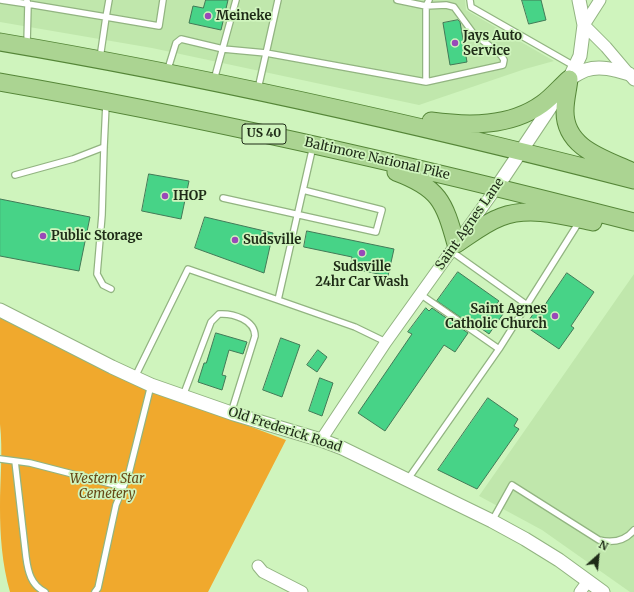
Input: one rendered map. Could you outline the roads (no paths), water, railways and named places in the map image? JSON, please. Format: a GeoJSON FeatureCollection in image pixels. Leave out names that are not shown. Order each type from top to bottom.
{"type":"FeatureCollection","features":[{"type":"Feature","properties":{"kind":"main road"},"geometry":{"type":"LineString","coordinates":[[0,41],[213,82],[348,110],[634,180]]}},
{"type":"Feature","properties":{"kind":"main road"},"geometry":{"type":"LineString","coordinates":[[348,110],[441,122],[471,124],[489,123],[507,120],[542,104],[572,73]]}},
{"type":"Feature","properties":{"kind":"main road"},"geometry":{"type":"LineString","coordinates":[[572,73],[565,111],[566,120],[575,140],[592,154],[634,173]]}},
{"type":"Feature","properties":{"kind":"main road","name":"Baltimore National Pike"},"geometry":{"type":"LineString","coordinates":[[0,82],[313,144],[497,187],[634,222]]}},
{"type":"Feature","properties":{"kind":"main road"},"geometry":{"type":"LineString","coordinates":[[0,87],[29,87]]}},
{"type":"Feature","properties":{"kind":"main road"},"geometry":{"type":"LineString","coordinates":[[338,150],[414,179],[430,190],[443,205],[449,219],[453,247],[487,223],[501,217],[532,212],[634,231]]}},
{"type":"Feature","properties":{"kind":"street"},"geometry":{"type":"LineString","coordinates":[[578,0],[584,25],[606,47],[632,77]]}},
{"type":"Feature","properties":{"kind":"street","name":"Saint Agnes Lane"},"geometry":{"type":"LineString","coordinates":[[321,440],[386,342],[497,187],[572,73],[580,56],[584,25],[600,0]]}},
{"type":"Feature","properties":{"kind":"street"},"geometry":{"type":"LineString","coordinates":[[572,73],[596,68],[606,68],[632,77]]}},
{"type":"Feature","properties":{"kind":"street","name":"Old Frederick Road"},"geometry":{"type":"LineString","coordinates":[[0,310],[112,368],[151,385],[231,413],[321,440],[342,448],[492,521],[559,560],[603,592]]}},
{"type":"Feature","properties":{"kind":"street"},"geometry":{"type":"LineString","coordinates":[[258,566],[263,572],[302,592]]}},
{"type":"Feature","properties":{"kind":"street"},"geometry":{"type":"LineString","coordinates":[[580,592],[588,580]]}},
{"type":"Feature","properties":{"kind":"lane"},"geometry":{"type":"LineString","coordinates":[[1,0],[27,2],[159,26],[163,0]]}},
{"type":"Feature","properties":{"kind":"lane"},"geometry":{"type":"LineString","coordinates":[[100,61],[109,0]]}},
{"type":"Feature","properties":{"kind":"lane"},"geometry":{"type":"LineString","coordinates":[[213,82],[236,0]]}},
{"type":"Feature","properties":{"kind":"lane"},"geometry":{"type":"LineString","coordinates":[[257,92],[278,0]]}},
{"type":"Feature","properties":{"kind":"lane"},"geometry":{"type":"LineString","coordinates":[[167,73],[176,43],[181,39],[223,50],[266,54],[426,82],[502,65],[504,60],[501,55],[474,33],[454,7],[446,4],[426,6],[397,0]]}},
{"type":"Feature","properties":{"kind":"lane"},"geometry":{"type":"LineString","coordinates":[[426,82],[426,6],[429,0]]}},
{"type":"Feature","properties":{"kind":"lane"},"geometry":{"type":"LineString","coordinates":[[470,0],[471,7],[572,73]]}},
{"type":"Feature","properties":{"kind":"lane"},"geometry":{"type":"LineString","coordinates":[[26,47],[27,2]]}},
{"type":"Feature","properties":{"kind":"lane"},"geometry":{"type":"LineString","coordinates":[[106,102],[102,215],[97,274],[103,285],[111,289]]}},
{"type":"Feature","properties":{"kind":"lane"},"geometry":{"type":"LineString","coordinates":[[278,300],[313,144]]}},
{"type":"Feature","properties":{"kind":"lane"},"geometry":{"type":"LineString","coordinates":[[15,175],[73,159],[104,147]]}},
{"type":"Feature","properties":{"kind":"lane"},"geometry":{"type":"LineString","coordinates":[[223,198],[376,232],[382,210],[303,190]]}},
{"type":"Feature","properties":{"kind":"lane"},"geometry":{"type":"LineString","coordinates":[[408,479],[499,349],[581,220]]}},
{"type":"Feature","properties":{"kind":"lane"},"geometry":{"type":"LineString","coordinates":[[453,247],[527,305]]}},
{"type":"Feature","properties":{"kind":"lane"},"geometry":{"type":"LineString","coordinates":[[135,377],[188,269],[355,327],[386,342]]}},
{"type":"Feature","properties":{"kind":"lane"},"geometry":{"type":"LineString","coordinates":[[420,294],[499,349]]}},
{"type":"Feature","properties":{"kind":"lane"},"geometry":{"type":"LineString","coordinates":[[183,396],[211,322],[219,314],[232,315],[244,319],[252,325],[255,331],[255,336],[231,413]]}},
{"type":"Feature","properties":{"kind":"lane"},"geometry":{"type":"LineString","coordinates":[[95,592],[98,588],[116,505],[129,473],[151,385]]}},
{"type":"Feature","properties":{"kind":"lane"},"geometry":{"type":"LineString","coordinates":[[0,459],[30,463],[123,488]]}},
{"type":"Feature","properties":{"kind":"lane"},"geometry":{"type":"LineString","coordinates":[[15,461],[28,570],[33,582],[39,589],[45,592]]}},
{"type":"Feature","properties":{"kind":"lane"},"geometry":{"type":"LineString","coordinates":[[492,521],[512,485],[599,540],[608,543],[619,541],[634,530]]}},
{"type":"Feature","properties":{"kind":"place","name":"Meineke"},"geometry":{"type":"Point","coordinates":[208,16]}},
{"type":"Feature","properties":{"kind":"place","name":"Jays Auto Service"},"geometry":{"type":"Point","coordinates":[455,43]}},
{"type":"Feature","properties":{"kind":"place","name":"IHOP"},"geometry":{"type":"Point","coordinates":[165,196]}},
{"type":"Feature","properties":{"kind":"place","name":"Public Storage"},"geometry":{"type":"Point","coordinates":[43,236]}},
{"type":"Feature","properties":{"kind":"place","name":"Sudsville"},"geometry":{"type":"Point","coordinates":[235,240]}},
{"type":"Feature","properties":{"kind":"place","name":"Sudsville 24hr Car Wash"},"geometry":{"type":"Point","coordinates":[362,253]}},
{"type":"Feature","properties":{"kind":"place","name":"Saint Agnes Catholic Church"},"geometry":{"type":"Point","coordinates":[555,316]}},
{"type":"Feature","properties":{"kind":"park label","name":"Western Star Cemetery"},"geometry":{"type":"Point","coordinates":[107,486]}}]}
